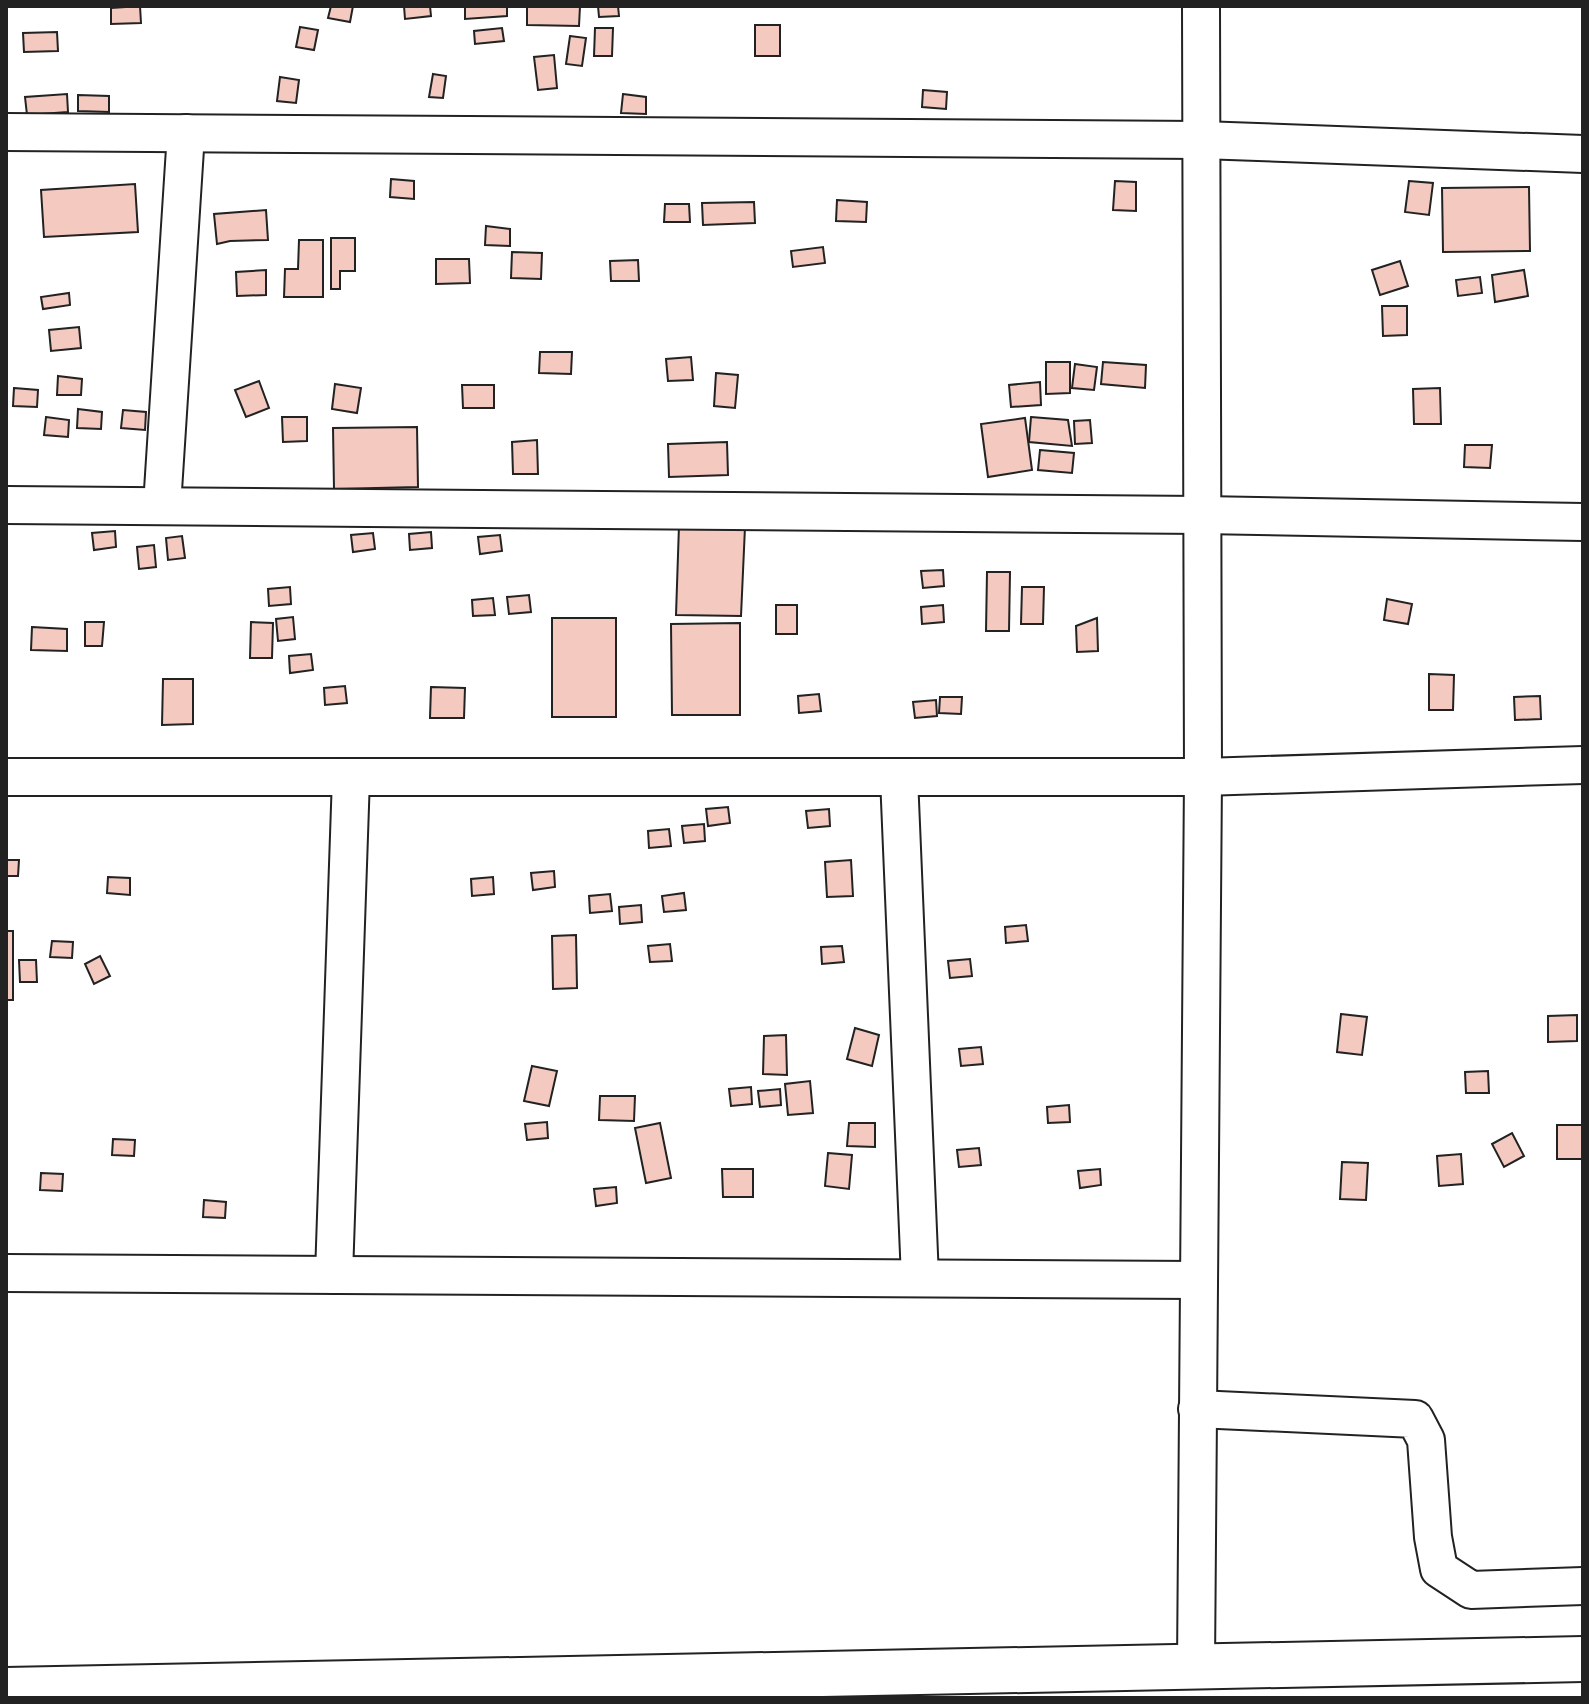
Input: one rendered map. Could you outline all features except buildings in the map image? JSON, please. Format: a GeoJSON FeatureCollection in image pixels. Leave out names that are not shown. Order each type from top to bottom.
{"type":"FeatureCollection","features":[{"type":"Feature","properties":{"kind":"street"},"geometry":{"type":"LineString","coordinates":[[1196,1666],[1203,777],[1201,6]]}},
{"type":"Feature","properties":{"kind":"street"},"geometry":{"type":"LineString","coordinates":[[6,132],[1201,140],[1583,154]]}},
{"type":"Feature","properties":{"kind":"street"},"geometry":{"type":"LineString","coordinates":[[162,506],[186,133]]}},
{"type":"Feature","properties":{"kind":"street"},"geometry":{"type":"LineString","coordinates":[[6,505],[1202,515],[1583,522]]}},
{"type":"Feature","properties":{"kind":"street"},"geometry":{"type":"LineString","coordinates":[[6,777],[1203,777],[1583,765]]}},
{"type":"Feature","properties":{"kind":"street"},"geometry":{"type":"LineString","coordinates":[[334,1275],[351,777]]}},
{"type":"Feature","properties":{"kind":"street"},"geometry":{"type":"LineString","coordinates":[[899,777],[920,1278]]}},
{"type":"Feature","properties":{"kind":"street"},"geometry":{"type":"LineString","coordinates":[[6,1273],[1198,1280]]}},
{"type":"Feature","properties":{"kind":"street"},"geometry":{"type":"LineString","coordinates":[[1197,1409],[1415,1419],[1426,1440],[1433,1537],[1439,1569],[1471,1590],[1583,1586]]}},
{"type":"Feature","properties":{"kind":"street"},"geometry":{"type":"LineString","coordinates":[[6,1690],[334,1691],[1196,1666],[1583,1659]]}}]}
